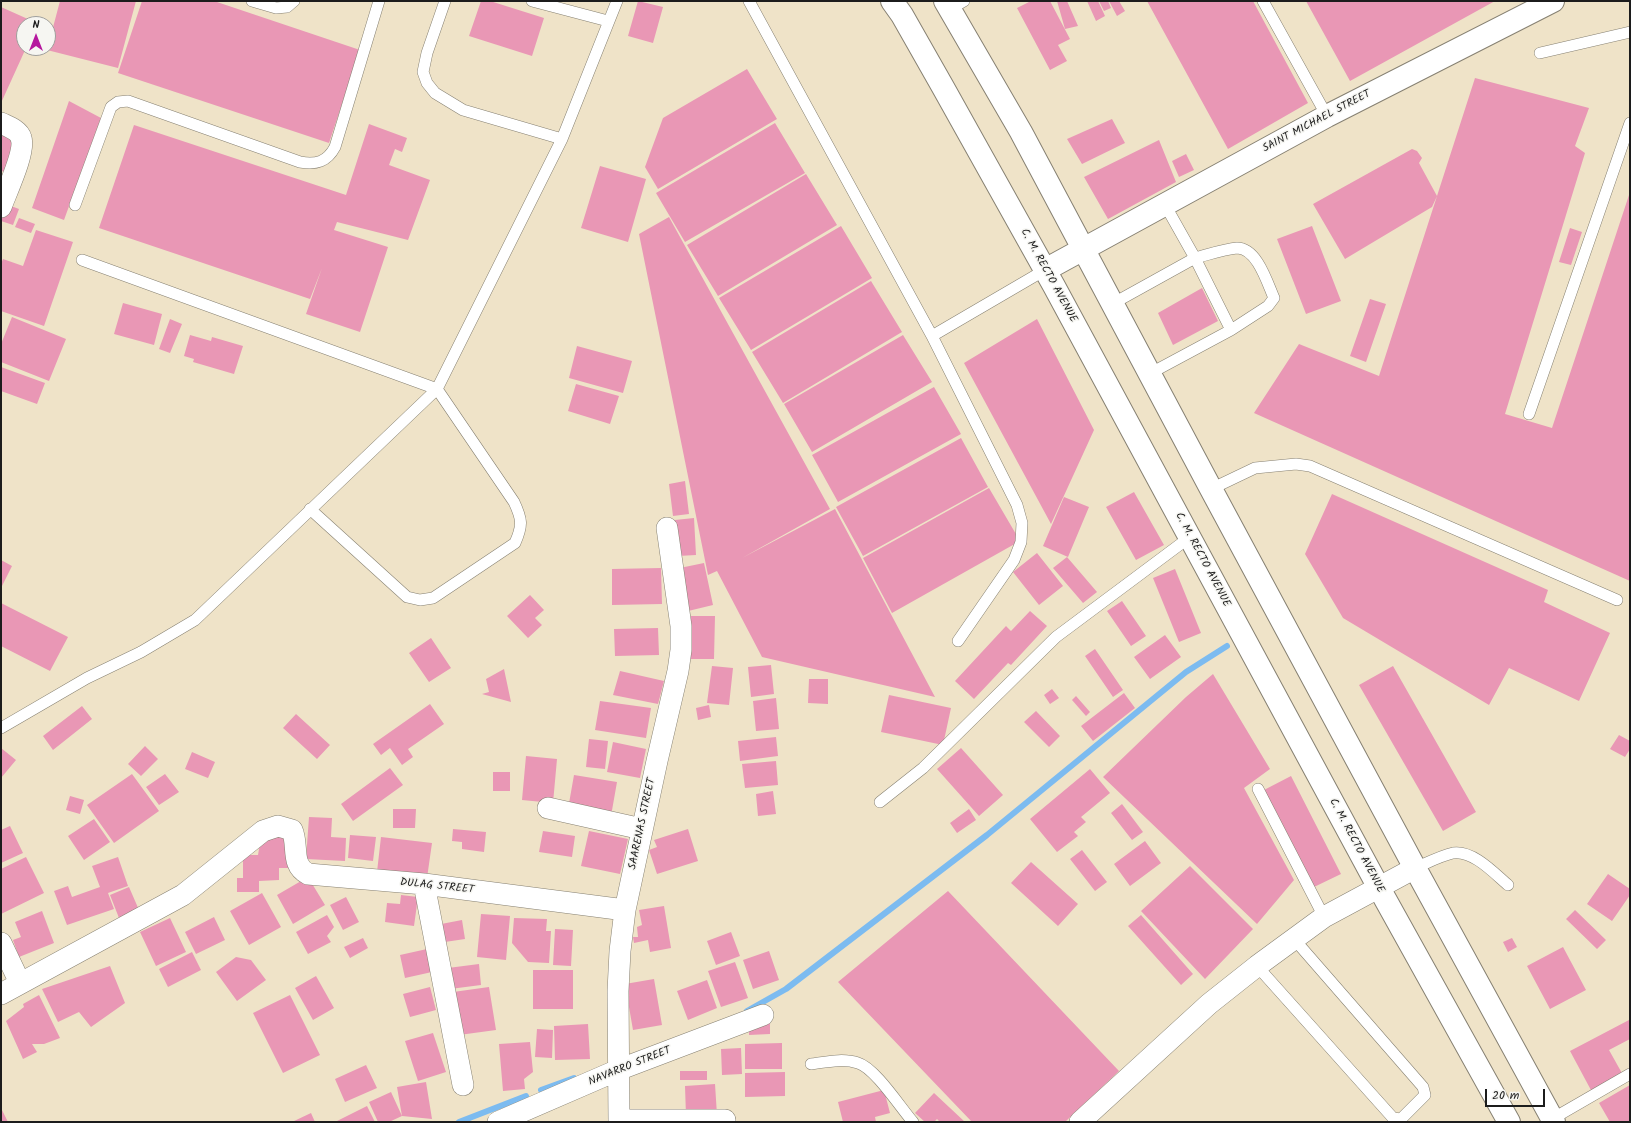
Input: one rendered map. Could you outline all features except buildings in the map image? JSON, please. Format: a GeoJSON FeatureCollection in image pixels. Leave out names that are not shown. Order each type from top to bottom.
{"type":"FeatureCollection","features":[{"type":"Feature","properties":{"kind":"main road","name":"C. M. RECTO AVENUE"},"geometry":{"type":"LineString","coordinates":[[892,1],[902,15],[1045,270],[1379,888],[1509,1122]]}},
{"type":"Feature","properties":{"kind":"main road","name":"SAINT MICHAEL STREET"},"geometry":{"type":"LineString","coordinates":[[1045,270],[1327,116],[1553,1]]}},
{"type":"Feature","properties":{"kind":"main road"},"geometry":{"type":"LineString","coordinates":[[953,4],[1211,489],[1415,868],[1553,1120]]}},
{"type":"Feature","properties":{"kind":"street"},"geometry":{"type":"LineString","coordinates":[[1,123],[16,131],[21,137],[22,145],[20,155],[1,207]]}},
{"type":"Feature","properties":{"kind":"street","name":"SAARENAS STREET"},"geometry":{"type":"LineString","coordinates":[[618,1121],[620,951],[625,910],[678,671],[681,650],[681,626],[667,528]]}},
{"type":"Feature","properties":{"kind":"street"},"geometry":{"type":"LineString","coordinates":[[548,808],[642,829]]}},
{"type":"Feature","properties":{"kind":"street","name":"DULAG STREET"},"geometry":{"type":"LineString","coordinates":[[20,983],[176,899],[263,831],[274,826],[283,826],[292,830],[295,836],[298,865],[302,871],[308,874],[424,884],[625,910]]}},
{"type":"Feature","properties":{"kind":"street"},"geometry":{"type":"LineString","coordinates":[[1080,1122],[1209,1004],[1257,966],[1324,917],[1415,868]]}},
{"type":"Feature","properties":{"kind":"street"},"geometry":{"type":"LineString","coordinates":[[424,884],[463,1085]]}},
{"type":"Feature","properties":{"kind":"street"},"geometry":{"type":"LineString","coordinates":[[1,943],[20,983],[1,994]]}},
{"type":"Feature","properties":{"kind":"street","name":"NAVARRO STREET"},"geometry":{"type":"LineString","coordinates":[[498,1122],[618,1070],[763,1015]]}},
{"type":"Feature","properties":{"kind":"street"},"geometry":{"type":"LineString","coordinates":[[618,1121],[725,1120],[725,1122]]}},
{"type":"Feature","properties":{"kind":"lane"},"geometry":{"type":"LineString","coordinates":[[252,1],[276,8],[287,7],[294,1]]}},
{"type":"Feature","properties":{"kind":"lane"},"geometry":{"type":"LineString","coordinates":[[75,205],[111,107],[118,102],[128,101],[300,162],[312,164],[323,161],[331,155],[335,147],[379,1]]}},
{"type":"Feature","properties":{"kind":"lane"},"geometry":{"type":"LineString","coordinates":[[445,1],[427,53],[423,72],[427,83],[434,93],[463,110],[562,139]]}},
{"type":"Feature","properties":{"kind":"lane"},"geometry":{"type":"LineString","coordinates":[[532,1],[608,21]]}},
{"type":"Feature","properties":{"kind":"lane"},"geometry":{"type":"LineString","coordinates":[[1,728],[87,678],[141,652],[195,620],[437,389],[562,139],[617,1]]}},
{"type":"Feature","properties":{"kind":"lane"},"geometry":{"type":"LineString","coordinates":[[749,1],[932,336],[1017,506],[1022,523],[1021,542],[1014,560],[958,641]]}},
{"type":"Feature","properties":{"kind":"lane"},"geometry":{"type":"LineString","coordinates":[[1263,1],[1327,116]]}},
{"type":"Feature","properties":{"kind":"lane"},"geometry":{"type":"LineString","coordinates":[[1540,53],[1630,32]]}},
{"type":"Feature","properties":{"kind":"lane"},"geometry":{"type":"LineString","coordinates":[[1529,414],[1630,123]]}},
{"type":"Feature","properties":{"kind":"lane"},"geometry":{"type":"LineString","coordinates":[[1164,204],[1231,330]]}},
{"type":"Feature","properties":{"kind":"lane"},"geometry":{"type":"LineString","coordinates":[[1112,304],[1194,258],[1237,248],[1244,250],[1255,257],[1274,298],[1268,306],[1231,330],[1150,374]]}},
{"type":"Feature","properties":{"kind":"lane"},"geometry":{"type":"LineString","coordinates":[[82,260],[437,389],[514,502],[519,514],[521,530],[515,543],[433,598],[420,600],[407,597],[310,509]]}},
{"type":"Feature","properties":{"kind":"lane"},"geometry":{"type":"LineString","coordinates":[[932,336],[1045,270]]}},
{"type":"Feature","properties":{"kind":"lane"},"geometry":{"type":"LineString","coordinates":[[1211,489],[1255,468],[1303,464],[1617,600]]}},
{"type":"Feature","properties":{"kind":"lane"},"geometry":{"type":"LineString","coordinates":[[880,802],[923,768],[1056,637],[1190,537]]}},
{"type":"Feature","properties":{"kind":"lane"},"geometry":{"type":"LineString","coordinates":[[1258,789],[1324,917]]}},
{"type":"Feature","properties":{"kind":"lane"},"geometry":{"type":"LineString","coordinates":[[1415,868],[1446,855],[1455,853],[1471,856],[1508,885]]}},
{"type":"Feature","properties":{"kind":"lane"},"geometry":{"type":"LineString","coordinates":[[1257,966],[1393,1118],[1401,1119],[1425,1095],[1423,1087],[1294,939]]}},
{"type":"Feature","properties":{"kind":"lane"},"geometry":{"type":"LineString","coordinates":[[811,1064],[836,1061],[858,1063],[871,1070],[913,1122]]}},
{"type":"Feature","properties":{"kind":"lane"},"geometry":{"type":"LineString","coordinates":[[1553,1120],[1630,1074]]}},
{"type":"Feature","properties":{"kind":"waterway"},"geometry":{"type":"LineString","coordinates":[[747,1011],[786,989],[987,835],[1186,672],[1227,646]]}},
{"type":"Feature","properties":{"kind":"waterway"},"geometry":{"type":"LineString","coordinates":[[541,1090],[574,1078]]}},
{"type":"Feature","properties":{"kind":"waterway"},"geometry":{"type":"LineString","coordinates":[[459,1122],[526,1096]]}}]}
